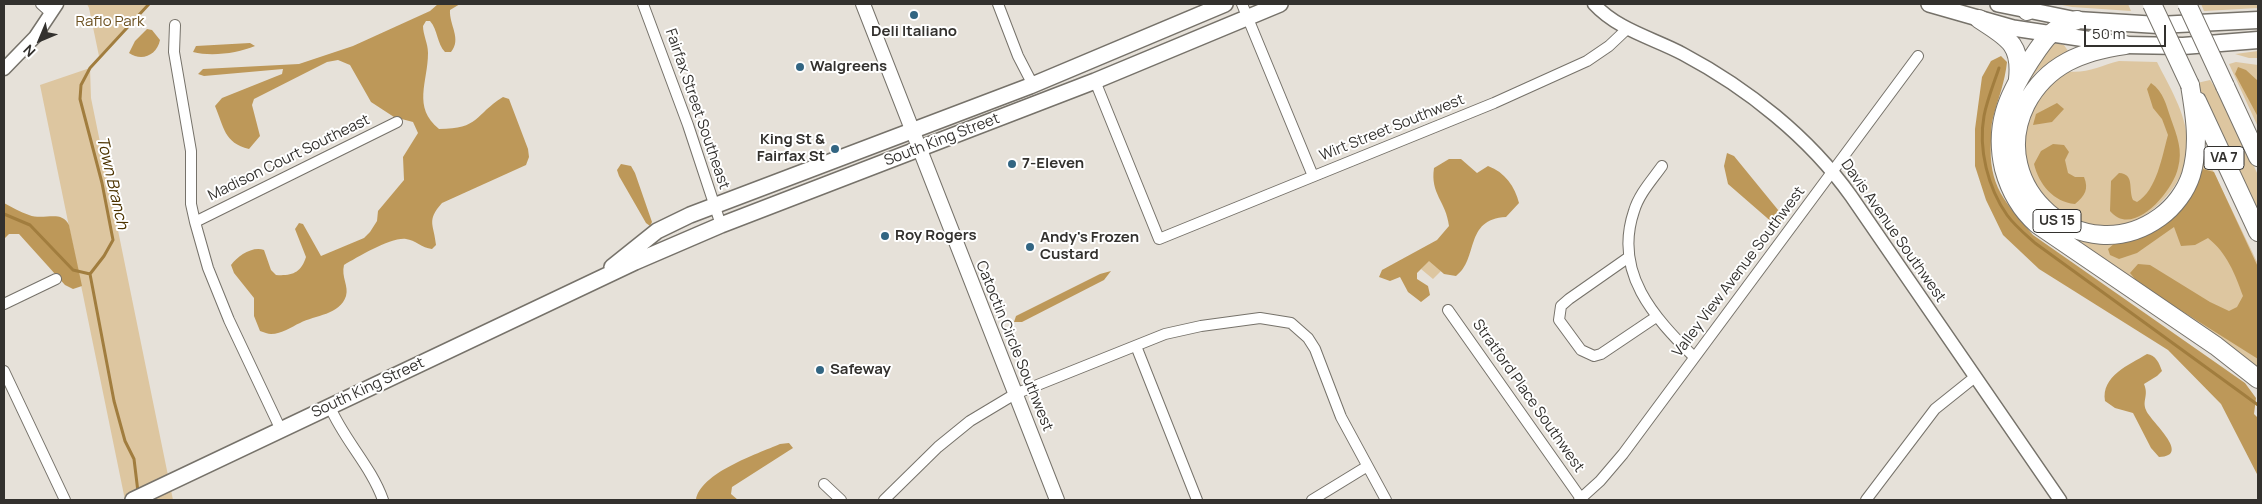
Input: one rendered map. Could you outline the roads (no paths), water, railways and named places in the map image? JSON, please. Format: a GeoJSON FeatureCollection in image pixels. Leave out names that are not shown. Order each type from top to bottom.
{"type":"FeatureCollection","features":[{"type":"Feature","properties":{"kind":"highway","name":"US 15"},"geometry":{"type":"LineString","coordinates":[[2152,4],[2190,85],[2196,139],[2195,156],[2186,186],[2173,205],[2164,214],[2147,225],[2114,236],[2093,235],[2076,230],[2052,217],[2034,200],[2021,174],[2016,136],[2020,118],[2031,95],[2042,80],[2062,62],[2091,51],[2125,45],[2184,46],[2258,40]]}},
{"type":"Feature","properties":{"kind":"highway","name":"VA 7"},"geometry":{"type":"LineString","coordinates":[[2187,4],[2258,157]]}},
{"type":"Feature","properties":{"kind":"highway"},"geometry":{"type":"LineString","coordinates":[[1979,19],[2003,35],[2014,46],[2020,63],[2018,79]]}},
{"type":"Feature","properties":{"kind":"highway"},"geometry":{"type":"LineString","coordinates":[[2258,20],[2158,26],[2077,20],[2063,24],[2049,34],[2018,79],[2002,119],[2000,149],[2013,194],[2029,216],[2050,234],[2216,346],[2258,379]]}},
{"type":"Feature","properties":{"kind":"highway","name":"VA 7"},"geometry":{"type":"LineString","coordinates":[[2190,85],[2258,232]]}},
{"type":"Feature","properties":{"kind":"main road","name":"Catoctin Circle Southwest"},"geometry":{"type":"LineString","coordinates":[[863,4],[1057,500]]}},
{"type":"Feature","properties":{"kind":"main road","name":"South King Street"},"geometry":{"type":"LineString","coordinates":[[604,275],[628,252],[656,231],[715,205],[1033,85],[1225,4]]}},
{"type":"Feature","properties":{"kind":"main road","name":"South King Street"},"geometry":{"type":"LineString","coordinates":[[133,500],[604,275],[919,148],[1095,81],[1245,11],[1280,4]]}},
{"type":"Feature","properties":{"kind":"main road"},"geometry":{"type":"LineString","coordinates":[[1929,4],[2013,28],[2125,45]]}},
{"type":"Feature","properties":{"kind":"main road"},"geometry":{"type":"LineString","coordinates":[[1998,4],[2028,7],[2077,20]]}},
{"type":"Feature","properties":{"kind":"street"},"geometry":{"type":"LineString","coordinates":[[4,69],[35,37],[54,9],[41,4]]}},
{"type":"Feature","properties":{"kind":"street","name":"Fairfax Street Southeast"},"geometry":{"type":"LineString","coordinates":[[643,4],[722,226]]}},
{"type":"Feature","properties":{"kind":"street"},"geometry":{"type":"LineString","coordinates":[[998,4],[1018,56],[1033,85]]}},
{"type":"Feature","properties":{"kind":"street","name":"Davis Avenue Southwest"},"geometry":{"type":"LineString","coordinates":[[1594,4],[1627,29],[1683,54],[1740,88],[1772,113],[1832,172],[1851,196],[2060,500]]}},
{"type":"Feature","properties":{"kind":"street"},"geometry":{"type":"LineString","coordinates":[[1245,11],[1313,176]]}},
{"type":"Feature","properties":{"kind":"street"},"geometry":{"type":"LineString","coordinates":[[175,25],[174,52],[191,151],[191,204],[195,222],[208,268],[226,312],[281,430]]}},
{"type":"Feature","properties":{"kind":"street","name":"Wirt Street Southwest"},"geometry":{"type":"LineString","coordinates":[[1095,81],[1159,239],[1494,102],[1587,61],[1610,46],[1627,29]]}},
{"type":"Feature","properties":{"kind":"street","name":"Valley View Avenue Southwest"},"geometry":{"type":"LineString","coordinates":[[1581,500],[1600,482],[1622,454],[1918,56]]}},
{"type":"Feature","properties":{"kind":"street","name":"Madison Court Southeast"},"geometry":{"type":"LineString","coordinates":[[195,222],[397,122]]}},
{"type":"Feature","properties":{"kind":"street"},"geometry":{"type":"LineString","coordinates":[[1662,166],[1642,194],[1634,211],[1627,239],[1631,271],[1641,293],[1656,317],[1694,357]]}},
{"type":"Feature","properties":{"kind":"street"},"geometry":{"type":"LineString","coordinates":[[1630,257],[1568,299],[1561,306],[1560,320],[1580,350],[1594,356],[1601,354],[1656,317]]}},
{"type":"Feature","properties":{"kind":"street"},"geometry":{"type":"LineString","coordinates":[[4,304],[56,279]]}},
{"type":"Feature","properties":{"kind":"street","name":"Stratford Place Southwest"},"geometry":{"type":"LineString","coordinates":[[1448,310],[1581,500]]}},
{"type":"Feature","properties":{"kind":"street"},"geometry":{"type":"LineString","coordinates":[[884,500],[907,476],[957,432],[1015,394],[1165,334],[1231,321],[1260,318],[1291,323],[1308,338],[1340,417],[1386,500]]}},
{"type":"Feature","properties":{"kind":"street"},"geometry":{"type":"LineString","coordinates":[[1136,346],[1197,500]]}},
{"type":"Feature","properties":{"kind":"street"},"geometry":{"type":"LineString","coordinates":[[4,372],[65,500]]}},
{"type":"Feature","properties":{"kind":"street"},"geometry":{"type":"LineString","coordinates":[[1866,500],[1935,409],[1975,377]]}},
{"type":"Feature","properties":{"kind":"street"},"geometry":{"type":"LineString","coordinates":[[330,407],[351,445],[372,476],[383,500]]}},
{"type":"Feature","properties":{"kind":"street"},"geometry":{"type":"LineString","coordinates":[[1312,500],[1366,467]]}},
{"type":"Feature","properties":{"kind":"street"},"geometry":{"type":"LineString","coordinates":[[824,484],[841,500]]}},
{"type":"Feature","properties":{"kind":"waterway","name":"Town Branch"},"geometry":{"type":"LineString","coordinates":[[138,492],[134,459],[125,441],[114,401],[90,274],[104,256],[113,240],[102,183],[80,99],[81,85],[90,68],[149,4]]}},
{"type":"Feature","properties":{"kind":"waterway"},"geometry":{"type":"LineString","coordinates":[[1999,68],[1985,110],[1982,142],[1990,181],[2007,215],[2035,243],[2258,405]]}},
{"type":"Feature","properties":{"kind":"waterway"},"geometry":{"type":"LineString","coordinates":[[4,214],[30,225],[73,270],[90,274]]}},
{"type":"Feature","properties":{"kind":"place","name":"Deli Italiano"},"geometry":{"type":"Point","coordinates":[914,15]}},
{"type":"Feature","properties":{"kind":"place","name":"Walgreens"},"geometry":{"type":"Point","coordinates":[800,67]}},
{"type":"Feature","properties":{"kind":"place","name":"King St & Fairfax St"},"geometry":{"type":"Point","coordinates":[835,149]}},
{"type":"Feature","properties":{"kind":"place","name":"7-Eleven"},"geometry":{"type":"Point","coordinates":[1012,164]}},
{"type":"Feature","properties":{"kind":"place","name":"Roy Rogers"},"geometry":{"type":"Point","coordinates":[885,236]}},
{"type":"Feature","properties":{"kind":"place","name":"Andy's Frozen Custard"},"geometry":{"type":"Point","coordinates":[1030,247]}},
{"type":"Feature","properties":{"kind":"place","name":"Safeway"},"geometry":{"type":"Point","coordinates":[820,370]}},
{"type":"Feature","properties":{"kind":"park label","name":"Raflo Park"},"geometry":{"type":"Point","coordinates":[110,22]}}]}
